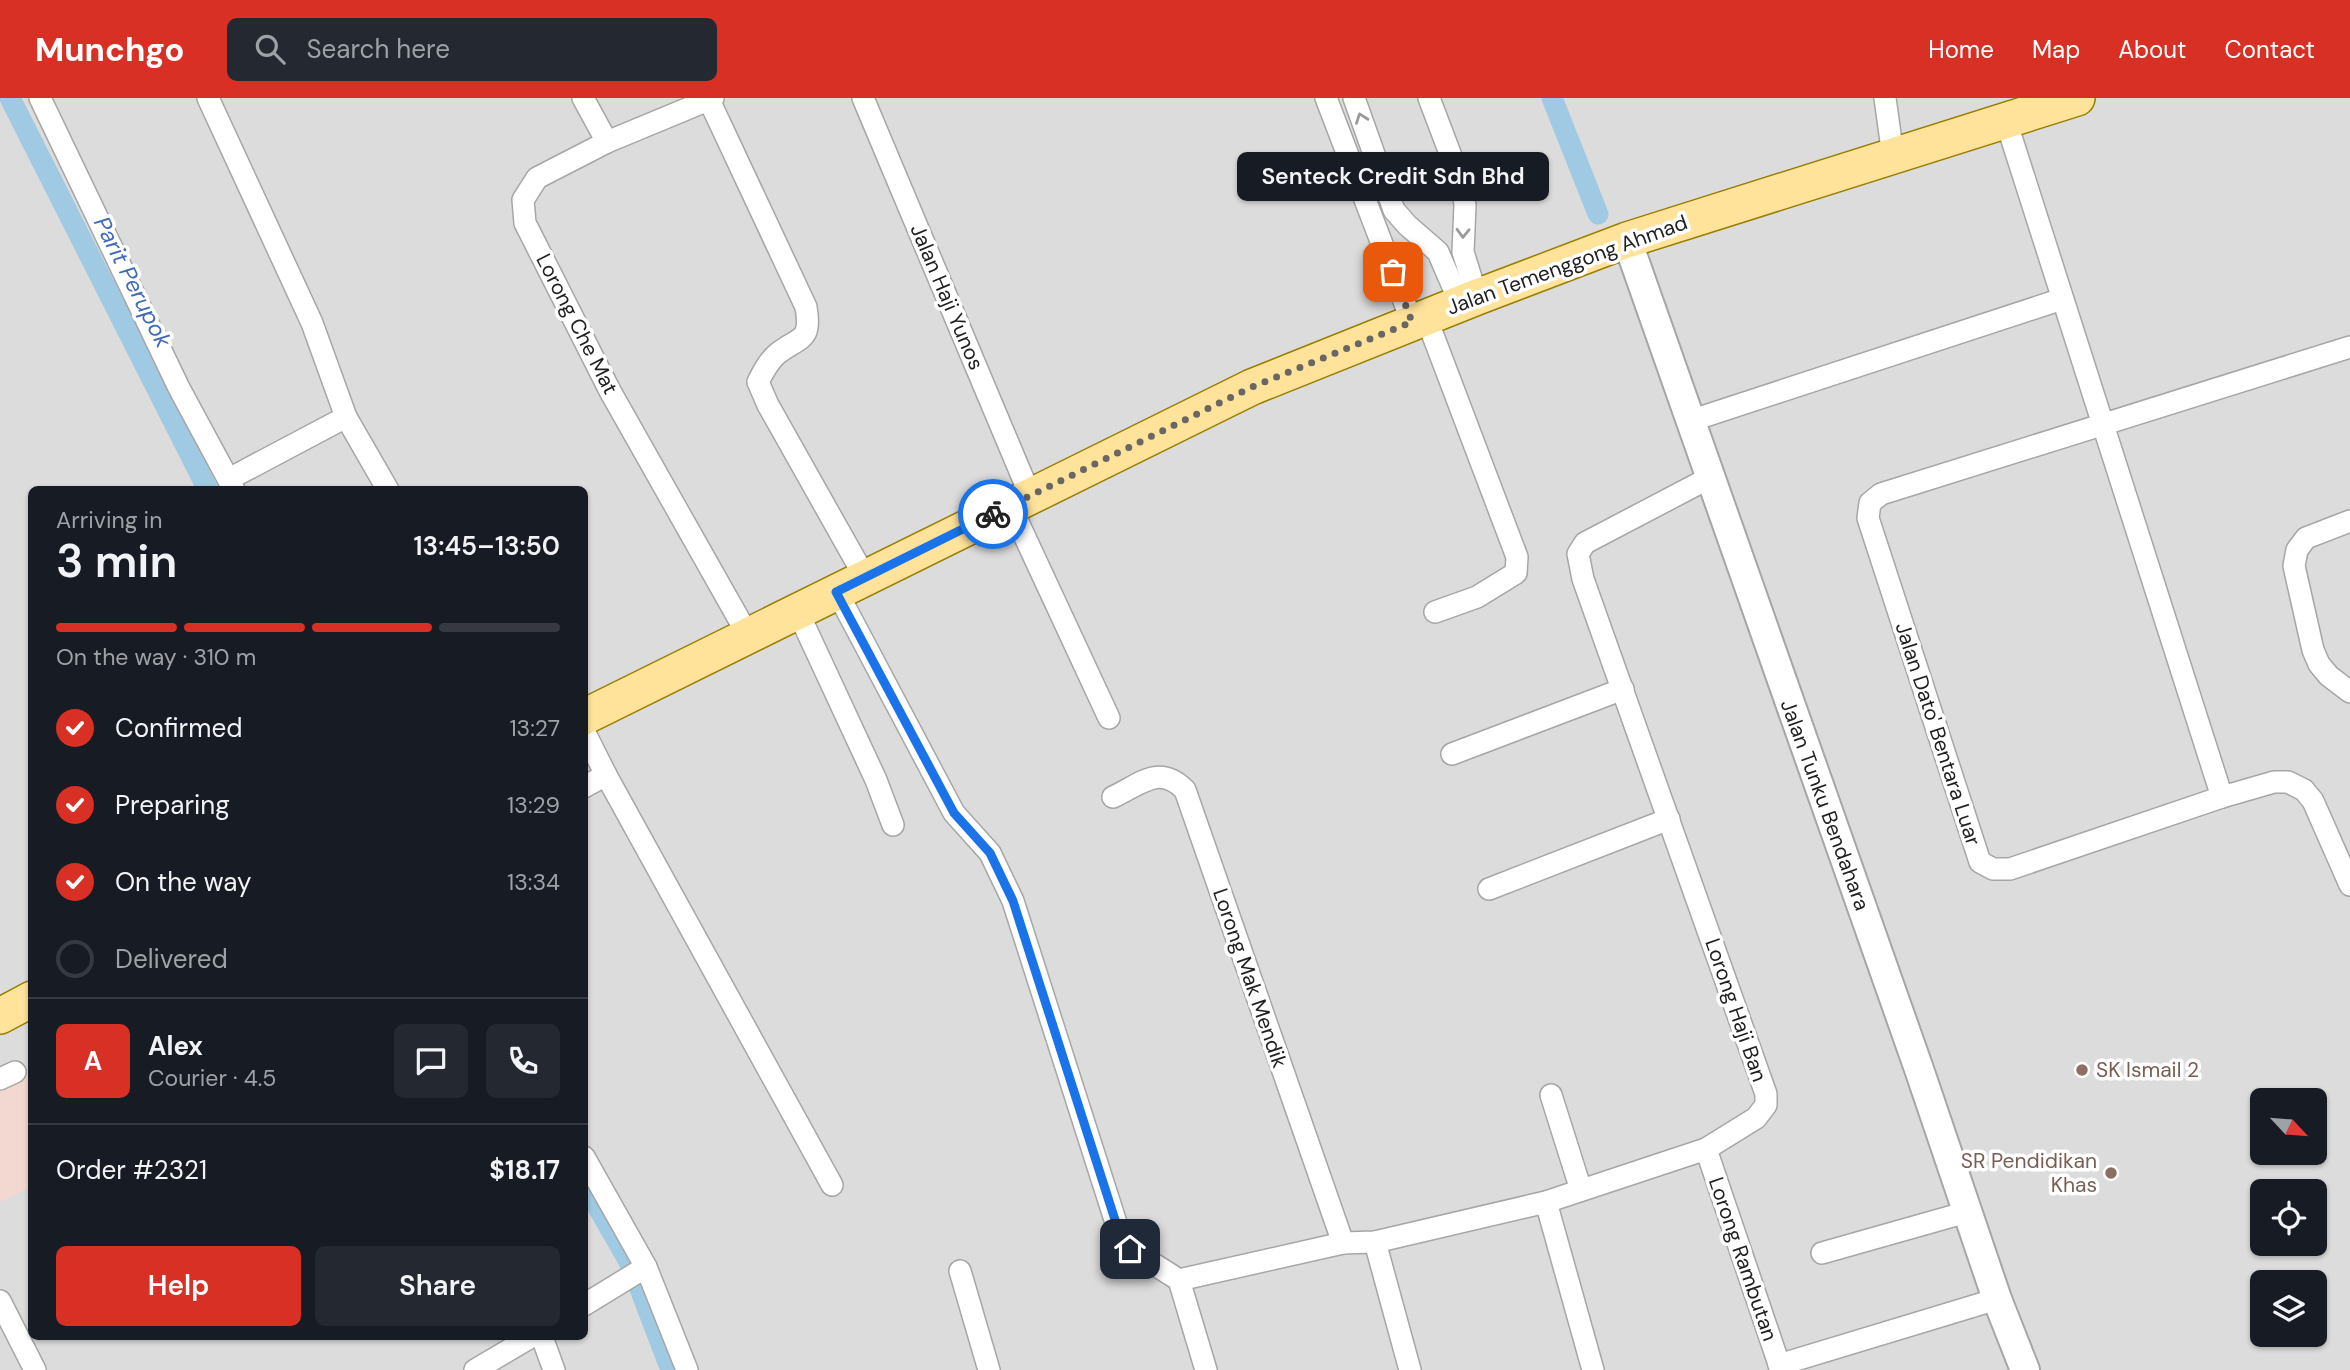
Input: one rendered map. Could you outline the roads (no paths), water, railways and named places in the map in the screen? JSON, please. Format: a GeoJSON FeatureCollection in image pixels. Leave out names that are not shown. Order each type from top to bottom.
{"type":"FeatureCollection","features":[{"type":"Feature","properties":{"kind":"main road","name":"Jalan Temenggong Ahmad"},"geometry":{"type":"LineString","coordinates":[[588,715],[1252,387],[1627,240],[2077,98]]}},
{"type":"Feature","properties":{"kind":"main road"},"geometry":{"type":"LineString","coordinates":[[0,1016],[28,1001]]}},
{"type":"Feature","properties":{"kind":"street"},"geometry":{"type":"LineString","coordinates":[[40,98],[179,388],[231,485],[346,416]]}},
{"type":"Feature","properties":{"kind":"street"},"geometry":{"type":"LineString","coordinates":[[208,98],[312,323],[346,416],[386,486]]}},
{"type":"Feature","properties":{"kind":"street"},"geometry":{"type":"LineString","coordinates":[[583,98],[607,142]]}},
{"type":"Feature","properties":{"kind":"street","name":"Jalan Haji Yunos"},"geometry":{"type":"LineString","coordinates":[[863,98],[1020,500],[1109,718]]}},
{"type":"Feature","properties":{"kind":"street"},"geometry":{"type":"LineString","coordinates":[[1326,98],[1517,557],[1516,573],[1477,597],[1435,612]]}},
{"type":"Feature","properties":{"kind":"street"},"geometry":{"type":"LineString","coordinates":[[1354,98],[1394,210],[1438,252],[1469,300]]}},
{"type":"Feature","properties":{"kind":"street"},"geometry":{"type":"LineString","coordinates":[[1429,98],[1462,185],[1465,205],[1463,252],[1469,300]]}},
{"type":"Feature","properties":{"kind":"street"},"geometry":{"type":"LineString","coordinates":[[1885,98],[1893,156]]}},
{"type":"Feature","properties":{"kind":"street"},"geometry":{"type":"LineString","coordinates":[[711,99],[806,307],[809,325],[800,340],[778,354],[766,366],[758,382],[954,813],[990,853],[1013,901],[1117,1226],[1130,1249],[1179,1280],[1206,1370]]}},
{"type":"Feature","properties":{"kind":"street","name":"Lorong Che Mat"},"geometry":{"type":"LineString","coordinates":[[711,99],[607,142],[537,178],[523,200],[525,223],[610,391],[749,637]]}},
{"type":"Feature","properties":{"kind":"street"},"geometry":{"type":"LineString","coordinates":[[2006,121],[2222,797],[2274,782],[2288,782],[2304,789],[2313,802],[2350,885]]}},
{"type":"Feature","properties":{"kind":"street","name":"Jalan Tunku Bendahara"},"geometry":{"type":"LineString","coordinates":[[1627,240],[1920,1072],[1997,1299],[2025,1370]]}},
{"type":"Feature","properties":{"kind":"street"},"geometry":{"type":"LineString","coordinates":[[1690,421],[2062,299]]}},
{"type":"Feature","properties":{"kind":"street"},"geometry":{"type":"LineString","coordinates":[[2103,425],[2350,347]]}},
{"type":"Feature","properties":{"kind":"street","name":"Jalan Dato' Bentara Luar"},"geometry":{"type":"LineString","coordinates":[[2103,425],[1881,494],[1871,503],[1868,518],[1970,837],[1980,862],[1993,869],[2010,869],[2222,797]]}},
{"type":"Feature","properties":{"kind":"street","name":"Lorong Haji Ban"},"geometry":{"type":"LineString","coordinates":[[1179,1280],[1343,1243],[1375,1242],[1546,1202],[1706,1149],[1756,1118],[1766,1105],[1766,1094],[1583,579],[1578,554],[1585,543],[1709,478]]}},
{"type":"Feature","properties":{"kind":"street"},"geometry":{"type":"LineString","coordinates":[[2350,520],[2306,538],[2298,550],[2294,566],[2313,650],[2319,664],[2329,676],[2350,692]]}},
{"type":"Feature","properties":{"kind":"street"},"geometry":{"type":"LineString","coordinates":[[798,612],[876,779],[893,825]]}},
{"type":"Feature","properties":{"kind":"street"},"geometry":{"type":"LineString","coordinates":[[1452,754],[1623,690]]}},
{"type":"Feature","properties":{"kind":"street"},"geometry":{"type":"LineString","coordinates":[[588,739],[832,1185]]}},
{"type":"Feature","properties":{"kind":"street"},"geometry":{"type":"LineString","coordinates":[[588,785],[606,775]]}},
{"type":"Feature","properties":{"kind":"street","name":"Lorong Mak Mendik"},"geometry":{"type":"LineString","coordinates":[[1113,797],[1157,776],[1174,779],[1185,790],[1343,1243]]}},
{"type":"Feature","properties":{"kind":"street"},"geometry":{"type":"LineString","coordinates":[[1489,889],[1669,819]]}},
{"type":"Feature","properties":{"kind":"street"},"geometry":{"type":"LineString","coordinates":[[1551,1095],[1581,1190]]}},
{"type":"Feature","properties":{"kind":"street","name":"Lorong Rambutan"},"geometry":{"type":"LineString","coordinates":[[1706,1149],[1780,1368]]}},
{"type":"Feature","properties":{"kind":"street"},"geometry":{"type":"LineString","coordinates":[[588,1164],[646,1267],[687,1370]]}},
{"type":"Feature","properties":{"kind":"street"},"geometry":{"type":"LineString","coordinates":[[1546,1202],[1593,1370]]}},
{"type":"Feature","properties":{"kind":"street"},"geometry":{"type":"LineString","coordinates":[[1822,1253],[1968,1212]]}},
{"type":"Feature","properties":{"kind":"street"},"geometry":{"type":"LineString","coordinates":[[1375,1242],[1410,1370]]}},
{"type":"Feature","properties":{"kind":"street"},"geometry":{"type":"LineString","coordinates":[[588,1303],[646,1267]]}},
{"type":"Feature","properties":{"kind":"street"},"geometry":{"type":"LineString","coordinates":[[960,1271],[989,1370]]}},
{"type":"Feature","properties":{"kind":"street"},"geometry":{"type":"LineString","coordinates":[[1780,1368],[1997,1299]]}},
{"type":"Feature","properties":{"kind":"street"},"geometry":{"type":"LineString","coordinates":[[0,1301],[35,1370]]}},
{"type":"Feature","properties":{"kind":"street"},"geometry":{"type":"LineString","coordinates":[[475,1370],[526,1340]]}},
{"type":"Feature","properties":{"kind":"street"},"geometry":{"type":"LineString","coordinates":[[543,1340],[554,1370]]}},
{"type":"Feature","properties":{"kind":"waterway","name":"Parit Perupok"},"geometry":{"type":"LineString","coordinates":[[10,98],[206,486]]}},
{"type":"Feature","properties":{"kind":"waterway"},"geometry":{"type":"LineString","coordinates":[[1552,98],[1598,214]]}},
{"type":"Feature","properties":{"kind":"waterway","name":"Parit Perupok"},"geometry":{"type":"LineString","coordinates":[[588,1190],[631,1265]]}},
{"type":"Feature","properties":{"kind":"waterway","name":"Parit Perupok"},"geometry":{"type":"LineString","coordinates":[[640,1289],[671,1370]]}},
{"type":"Feature","properties":{"kind":"place","name":"Senteck Credit Sdn Bhd"},"geometry":{"type":"Point","coordinates":[1393,272]}},
{"type":"Feature","properties":{"kind":"place","name":"SK Ismail 2"},"geometry":{"type":"Point","coordinates":[2082,1070]}},
{"type":"Feature","properties":{"kind":"place","name":"SR Pendidikan Khas"},"geometry":{"type":"Point","coordinates":[2111,1173]}}]}
